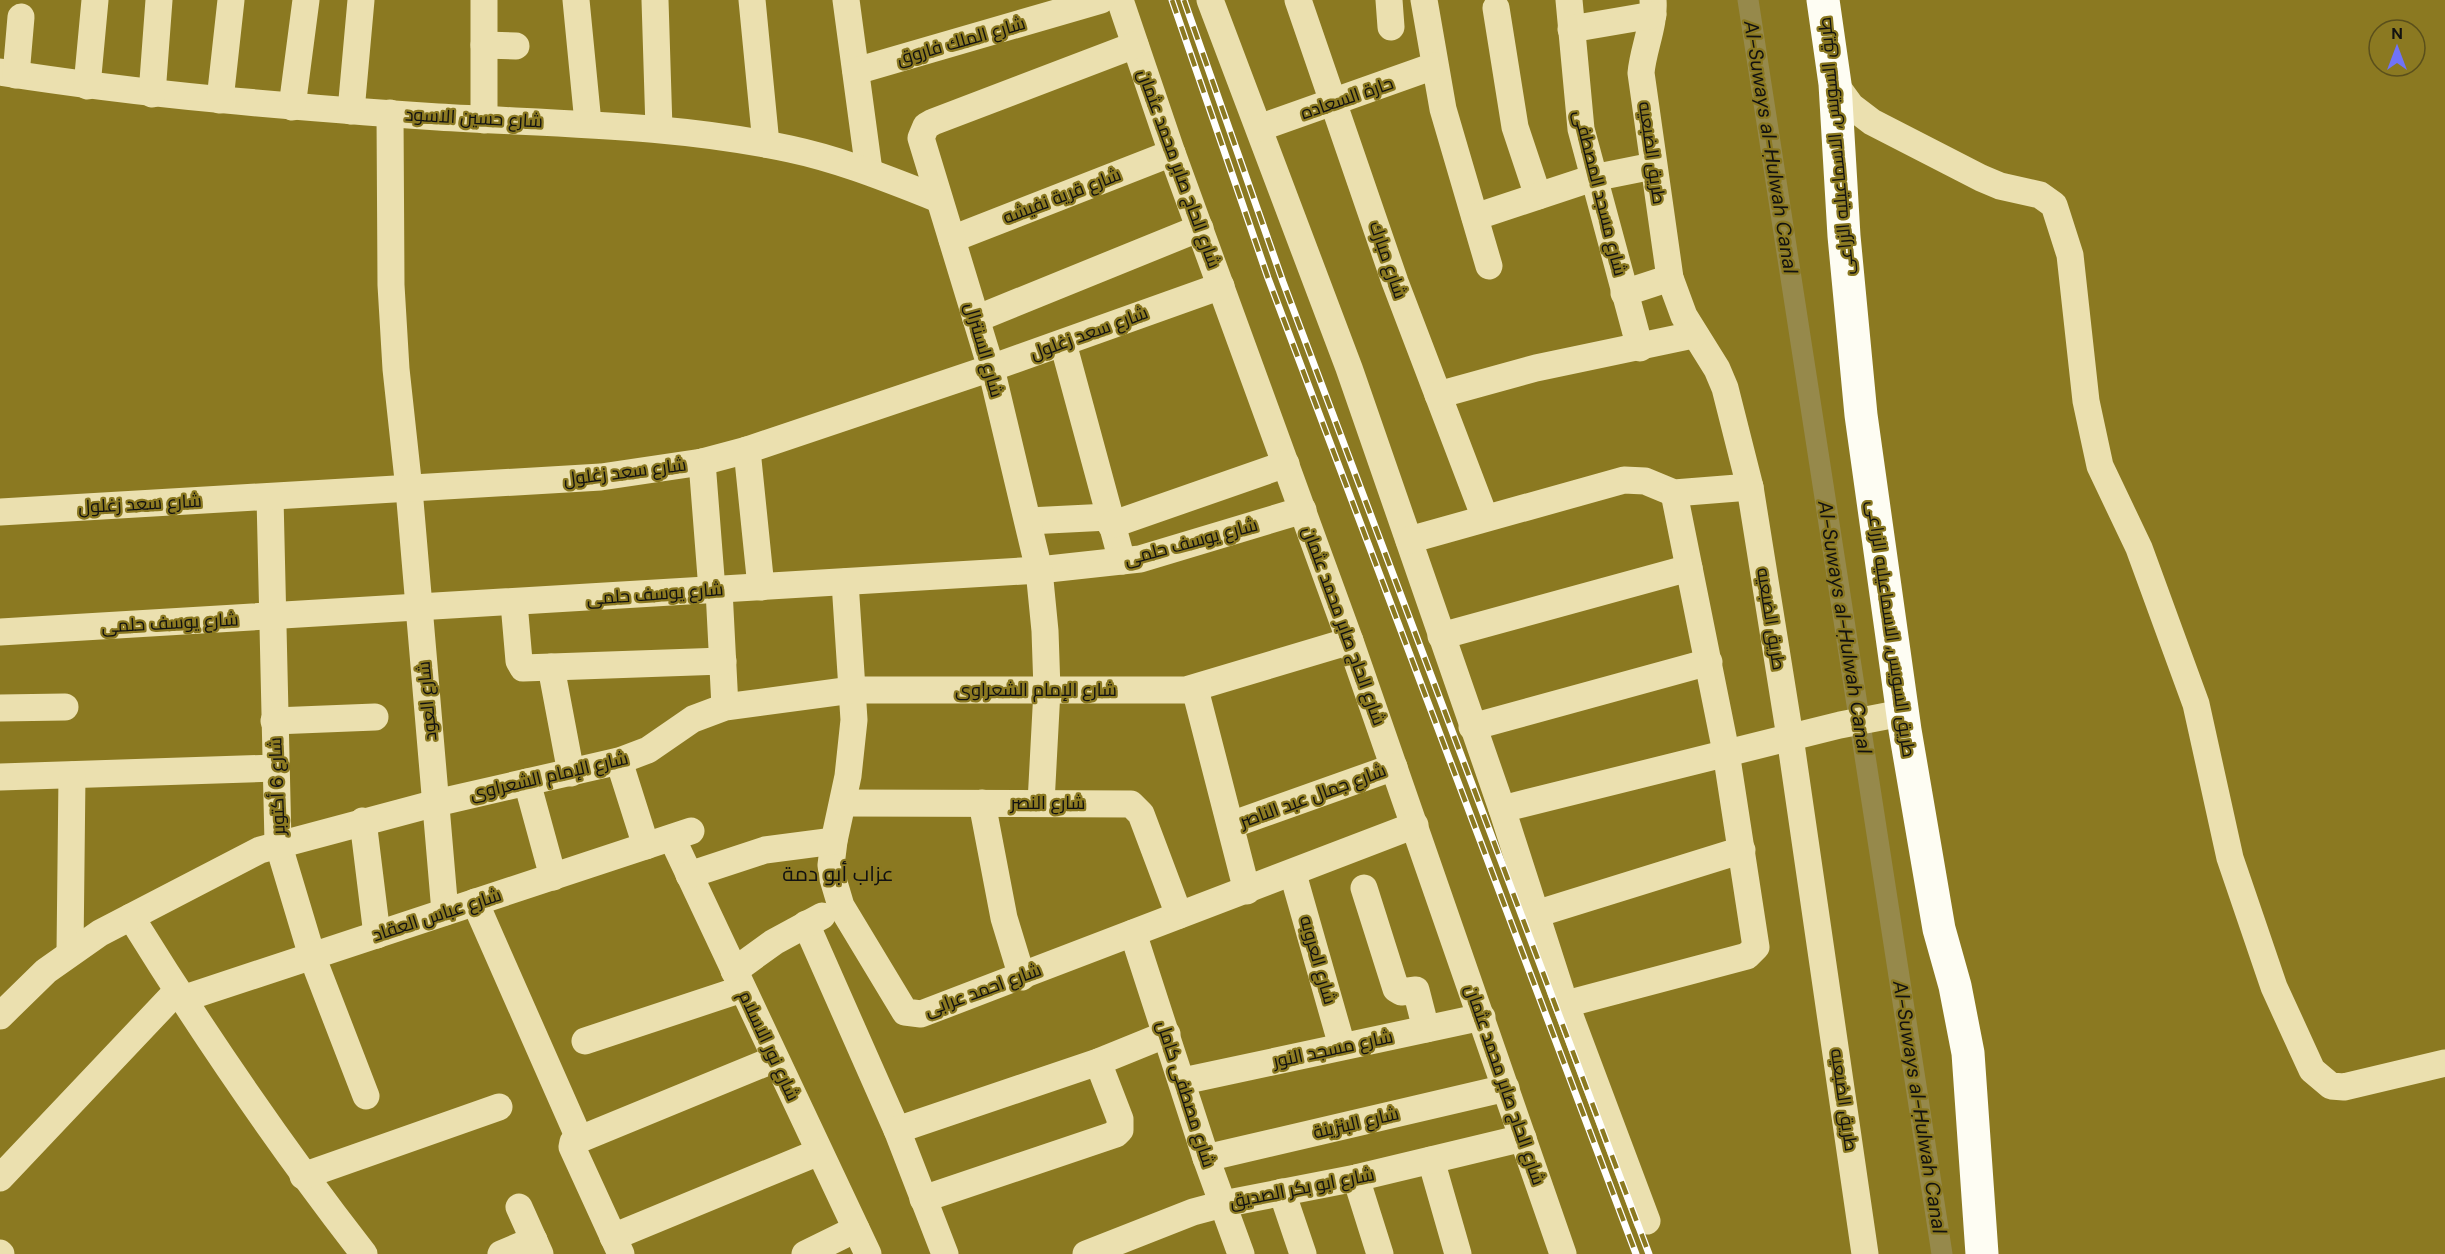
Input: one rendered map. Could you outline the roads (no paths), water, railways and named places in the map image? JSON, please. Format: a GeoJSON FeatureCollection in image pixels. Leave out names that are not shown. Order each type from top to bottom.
{"type":"FeatureCollection","features":[{"type":"Feature","properties":{"kind":"main road","name":"طريق السويس, الاسماعيليه الزراعى"},"geometry":{"type":"LineString","coordinates":[[1823,0],[1835,84],[1844,236],[1861,415],[1902,713],[1939,928],[1955,986],[1968,1053],[1982,1254]]}},
{"type":"Feature","properties":{"kind":"street"},"geometry":{"type":"LineString","coordinates":[[87,86],[94,0]]}},
{"type":"Feature","properties":{"kind":"street"},"geometry":{"type":"LineString","coordinates":[[152,94],[159,0]]}},
{"type":"Feature","properties":{"kind":"street"},"geometry":{"type":"LineString","coordinates":[[220,100],[231,0]]}},
{"type":"Feature","properties":{"kind":"street"},"geometry":{"type":"LineString","coordinates":[[292,107],[306,0]]}},
{"type":"Feature","properties":{"kind":"street"},"geometry":{"type":"LineString","coordinates":[[351,111],[361,0]]}},
{"type":"Feature","properties":{"kind":"street"},"geometry":{"type":"LineString","coordinates":[[484,0],[484,120]]}},
{"type":"Feature","properties":{"kind":"street"},"geometry":{"type":"LineString","coordinates":[[576,0],[588,123]]}},
{"type":"Feature","properties":{"kind":"street"},"geometry":{"type":"LineString","coordinates":[[655,0],[659,129]]}},
{"type":"Feature","properties":{"kind":"street"},"geometry":{"type":"LineString","coordinates":[[752,0],[766,144]]}},
{"type":"Feature","properties":{"kind":"street"},"geometry":{"type":"LineString","coordinates":[[846,0],[869,171]]}},
{"type":"Feature","properties":{"kind":"street","name":"شارع الملك فاروق"},"geometry":{"type":"LineString","coordinates":[[856,71],[1101,0]]}},
{"type":"Feature","properties":{"kind":"street","name":"شارع الحاج صابر محمد عثمان"},"geometry":{"type":"LineString","coordinates":[[1120,0],[1172,153],[1350,641],[1563,1254]]}},
{"type":"Feature","properties":{"kind":"street"},"geometry":{"type":"LineString","coordinates":[[1210,0],[1349,368],[1502,809],[1566,1004],[1647,1221]]}},
{"type":"Feature","properties":{"kind":"street","name":"شارع مبارك"},"geometry":{"type":"LineString","coordinates":[[1298,0],[1395,282],[1485,518]]}},
{"type":"Feature","properties":{"kind":"street"},"geometry":{"type":"LineString","coordinates":[[1389,0],[1391,27]]}},
{"type":"Feature","properties":{"kind":"street"},"geometry":{"type":"LineString","coordinates":[[1424,0],[1434,66],[1453,146],[1489,266]]}},
{"type":"Feature","properties":{"kind":"street","name":"شارع مسجد المصطفى"},"geometry":{"type":"LineString","coordinates":[[1569,0],[1581,129],[1640,348]]}},
{"type":"Feature","properties":{"kind":"street"},"geometry":{"type":"LineString","coordinates":[[1571,29],[1653,7]]}},
{"type":"Feature","properties":{"kind":"street","name":"طريق الضبعيه"},"geometry":{"type":"LineString","coordinates":[[1653,7],[1642,53],[1641,73],[1670,278],[1693,335],[1712,360],[1725,388],[1750,487],[1790,737],[1865,1254]]}},
{"type":"Feature","properties":{"kind":"street"},"geometry":{"type":"LineString","coordinates":[[1496,8],[1515,127],[1538,196]]}},
{"type":"Feature","properties":{"kind":"street"},"geometry":{"type":"LineString","coordinates":[[8,74],[21,17]]}},
{"type":"Feature","properties":{"kind":"street"},"geometry":{"type":"LineString","coordinates":[[484,45],[516,46]]}},
{"type":"Feature","properties":{"kind":"street","name":"شارع السنترال"},"geometry":{"type":"LineString","coordinates":[[1041,802],[1047,690],[1045,631],[1039,570],[991,368],[921,138],[926,126],[1135,45]]}},
{"type":"Feature","properties":{"kind":"street","name":"حارة السعاده"},"geometry":{"type":"LineString","coordinates":[[1259,128],[1434,66]]}},
{"type":"Feature","properties":{"kind":"street","name":"شارع حسين الاسود"},"geometry":{"type":"LineString","coordinates":[[8,74],[152,94],[292,107],[659,129],[766,144],[815,155],[869,171],[939,199]]}},
{"type":"Feature","properties":{"kind":"street"},"geometry":{"type":"LineString","coordinates":[[1835,84],[1851,106],[1872,122],[1982,178],[2000,186],[2040,195],[2054,205],[2070,255],[2086,401],[2100,466],[2139,548],[2176,644],[2199,714],[2230,858],[2279,997],[2312,1070],[2331,1086],[2344,1088],[2445,1063]]}},
{"type":"Feature","properties":{"kind":"street","name":"شارع العود"},"geometry":{"type":"LineString","coordinates":[[390,113],[391,285],[396,369],[409,489],[445,912]]}},
{"type":"Feature","properties":{"kind":"street","name":"شارع قرية نفيشه"},"geometry":{"type":"LineString","coordinates":[[952,239],[1172,153]]}},
{"type":"Feature","properties":{"kind":"street"},"geometry":{"type":"LineString","coordinates":[[1475,218],[1593,178],[1653,166]]}},
{"type":"Feature","properties":{"kind":"street"},"geometry":{"type":"LineString","coordinates":[[976,319],[1200,228]]}},
{"type":"Feature","properties":{"kind":"street"},"geometry":{"type":"LineString","coordinates":[[1624,292],[1670,278]]}},
{"type":"Feature","properties":{"kind":"street","name":"شارع سعد زغلول"},"geometry":{"type":"LineString","coordinates":[[0,512],[601,477],[702,462],[747,450],[991,368],[1221,286]]}},
{"type":"Feature","properties":{"kind":"street"},"geometry":{"type":"LineString","coordinates":[[1438,395],[1536,368],[1640,348],[1693,335]]}},
{"type":"Feature","properties":{"kind":"street"},"geometry":{"type":"LineString","coordinates":[[1063,343],[1122,561]]}},
{"type":"Feature","properties":{"kind":"street"},"geometry":{"type":"LineString","coordinates":[[747,450],[761,587]]}},
{"type":"Feature","properties":{"kind":"street"},"geometry":{"type":"LineString","coordinates":[[702,462],[723,661],[724,707]]}},
{"type":"Feature","properties":{"kind":"street"},"geometry":{"type":"LineString","coordinates":[[1028,521],[1110,521],[1286,464]]}},
{"type":"Feature","properties":{"kind":"street"},"geometry":{"type":"LineString","coordinates":[[1409,540],[1624,480],[1645,482],[1674,493],[1750,487]]}},
{"type":"Feature","properties":{"kind":"street"},"geometry":{"type":"LineString","coordinates":[[1566,1004],[1752,954],[1756,943],[1726,752],[1674,493]]}},
{"type":"Feature","properties":{"kind":"street","name":"شارع 6 أكتوبر"},"geometry":{"type":"LineString","coordinates":[[270,497],[278,843],[312,956],[366,1096]]}},
{"type":"Feature","properties":{"kind":"street","name":"شارع يوسف حلمى"},"geometry":{"type":"LineString","coordinates":[[0,632],[418,609],[1039,570],[1140,560],[1303,510]]}},
{"type":"Feature","properties":{"kind":"street"},"geometry":{"type":"LineString","coordinates":[[1441,636],[1689,568]]}},
{"type":"Feature","properties":{"kind":"street","name":"شارع احمد عرابى"},"geometry":{"type":"LineString","coordinates":[[844,582],[852,690],[852,748],[831,865],[835,893],[901,1008],[910,1014],[921,1014],[1293,874],[1415,825]]}},
{"type":"Feature","properties":{"kind":"street"},"geometry":{"type":"LineString","coordinates":[[514,603],[520,665],[527,669],[723,661]]}},
{"type":"Feature","properties":{"kind":"street","name":"شارع الإمام الشعراوى"},"geometry":{"type":"LineString","coordinates":[[1,1013],[70,952],[131,917],[260,850],[278,843],[436,802],[619,761],[648,750],[693,719],[724,707],[852,690],[1195,689],[1350,641]]}},
{"type":"Feature","properties":{"kind":"street"},"geometry":{"type":"LineString","coordinates":[[1472,727],[1709,662]]}},
{"type":"Feature","properties":{"kind":"street"},"geometry":{"type":"LineString","coordinates":[[551,668],[571,773]]}},
{"type":"Feature","properties":{"kind":"street"},"geometry":{"type":"LineString","coordinates":[[1195,689],[1247,891]]}},
{"type":"Feature","properties":{"kind":"street"},"geometry":{"type":"LineString","coordinates":[[0,708],[65,707]]}},
{"type":"Feature","properties":{"kind":"street"},"geometry":{"type":"LineString","coordinates":[[1502,809],[1726,752],[1853,722],[1902,713]]}},
{"type":"Feature","properties":{"kind":"street"},"geometry":{"type":"LineString","coordinates":[[274,721],[375,717]]}},
{"type":"Feature","properties":{"kind":"street"},"geometry":{"type":"LineString","coordinates":[[619,761],[646,846]]}},
{"type":"Feature","properties":{"kind":"street","name":"شارع جمال عبد الناصر"},"geometry":{"type":"LineString","coordinates":[[1231,825],[1394,767]]}},
{"type":"Feature","properties":{"kind":"street"},"geometry":{"type":"LineString","coordinates":[[0,777],[275,768]]}},
{"type":"Feature","properties":{"kind":"street"},"geometry":{"type":"LineString","coordinates":[[70,952],[72,775]]}},
{"type":"Feature","properties":{"kind":"street"},"geometry":{"type":"LineString","coordinates":[[526,782],[553,877]]}},
{"type":"Feature","properties":{"kind":"street"},"geometry":{"type":"LineString","coordinates":[[982,802],[1004,918],[1022,976]]}},
{"type":"Feature","properties":{"kind":"street","name":"شارع النصر"},"geometry":{"type":"LineString","coordinates":[[843,803],[1125,802],[1137,808],[1179,915]]}},
{"type":"Feature","properties":{"kind":"street"},"geometry":{"type":"LineString","coordinates":[[363,821],[377,935]]}},
{"type":"Feature","properties":{"kind":"street","name":"شارع عباس العقاد"},"geometry":{"type":"LineString","coordinates":[[179,995],[312,956],[682,835]]}},
{"type":"Feature","properties":{"kind":"street","name":"شارع نور الاسلام"},"geometry":{"type":"LineString","coordinates":[[682,835],[689,875],[868,1254]]}},
{"type":"Feature","properties":{"kind":"street"},"geometry":{"type":"LineString","coordinates":[[689,875],[765,850],[788,845],[834,841]]}},
{"type":"Feature","properties":{"kind":"street"},"geometry":{"type":"LineString","coordinates":[[1536,914],[1742,850]]}},
{"type":"Feature","properties":{"kind":"street","name":"شارع العروبه"},"geometry":{"type":"LineString","coordinates":[[1293,874],[1342,1046]]}},
{"type":"Feature","properties":{"kind":"street"},"geometry":{"type":"LineString","coordinates":[[1364,888],[1396,989],[1401,993],[1416,990],[1426,1029]]}},
{"type":"Feature","properties":{"kind":"street"},"geometry":{"type":"LineString","coordinates":[[475,902],[579,1138]]}},
{"type":"Feature","properties":{"kind":"street"},"geometry":{"type":"LineString","coordinates":[[585,1041],[738,980],[806,924],[841,906]]}},
{"type":"Feature","properties":{"kind":"street"},"geometry":{"type":"LineString","coordinates":[[131,917],[179,995],[303,1176],[364,1254]]}},
{"type":"Feature","properties":{"kind":"street"},"geometry":{"type":"LineString","coordinates":[[806,924],[897,1130],[945,1254]]}},
{"type":"Feature","properties":{"kind":"street","name":"شارع مصطفى كامل"},"geometry":{"type":"LineString","coordinates":[[1133,933],[1183,1081],[1206,1158],[1241,1254]]}},
{"type":"Feature","properties":{"kind":"street"},"geometry":{"type":"LineString","coordinates":[[0,1178],[179,995]]}},
{"type":"Feature","properties":{"kind":"street","name":"شارع مسجد النور"},"geometry":{"type":"LineString","coordinates":[[1183,1081],[1482,1017]]}},
{"type":"Feature","properties":{"kind":"street"},"geometry":{"type":"LineString","coordinates":[[897,1130],[1098,1062],[1167,1034]]}},
{"type":"Feature","properties":{"kind":"street"},"geometry":{"type":"LineString","coordinates":[[775,1059],[573,1142],[572,1147],[617,1245],[819,1152]]}},
{"type":"Feature","properties":{"kind":"street"},"geometry":{"type":"LineString","coordinates":[[923,1199],[1116,1134],[1120,1130],[1120,1119],[1098,1062]]}},
{"type":"Feature","properties":{"kind":"street","name":"شارع البنزينة"},"geometry":{"type":"LineString","coordinates":[[1206,1158],[1506,1088]]}},
{"type":"Feature","properties":{"kind":"street"},"geometry":{"type":"LineString","coordinates":[[303,1176],[500,1107]]}},
{"type":"Feature","properties":{"kind":"street","name":"شارع ابو بكر الصديق"},"geometry":{"type":"LineString","coordinates":[[1086,1254],[1138,1244],[1223,1204],[1356,1178],[1523,1138]]}},
{"type":"Feature","properties":{"kind":"street"},"geometry":{"type":"LineString","coordinates":[[1431,1160],[1458,1254]]}},
{"type":"Feature","properties":{"kind":"street"},"geometry":{"type":"LineString","coordinates":[[1356,1178],[1380,1254]]}},
{"type":"Feature","properties":{"kind":"street"},"geometry":{"type":"LineString","coordinates":[[1282,1192],[1303,1254]]}},
{"type":"Feature","properties":{"kind":"street"},"geometry":{"type":"LineString","coordinates":[[501,1254],[537,1247],[519,1207]]}},
{"type":"Feature","properties":{"kind":"street"},"geometry":{"type":"LineString","coordinates":[[805,1254],[856,1229]]}},
{"type":"Feature","properties":{"kind":"waterway","name":"Al-Suways al-Ḥulwah Canal"},"geometry":{"type":"LineString","coordinates":[[1748,0],[1942,1254]]}},
{"type":"Feature","properties":{"kind":"railway"},"geometry":{"type":"LineString","coordinates":[[1172,0],[1268,278],[1636,1254]]}},
{"type":"Feature","properties":{"kind":"railway"},"geometry":{"type":"LineString","coordinates":[[1184,0],[1283,282],[1649,1254]]}},
{"type":"Feature","properties":{"kind":"district","name":"عزاب أبو دمة"},"geometry":{"type":"Point","coordinates":[838,874]}}]}
